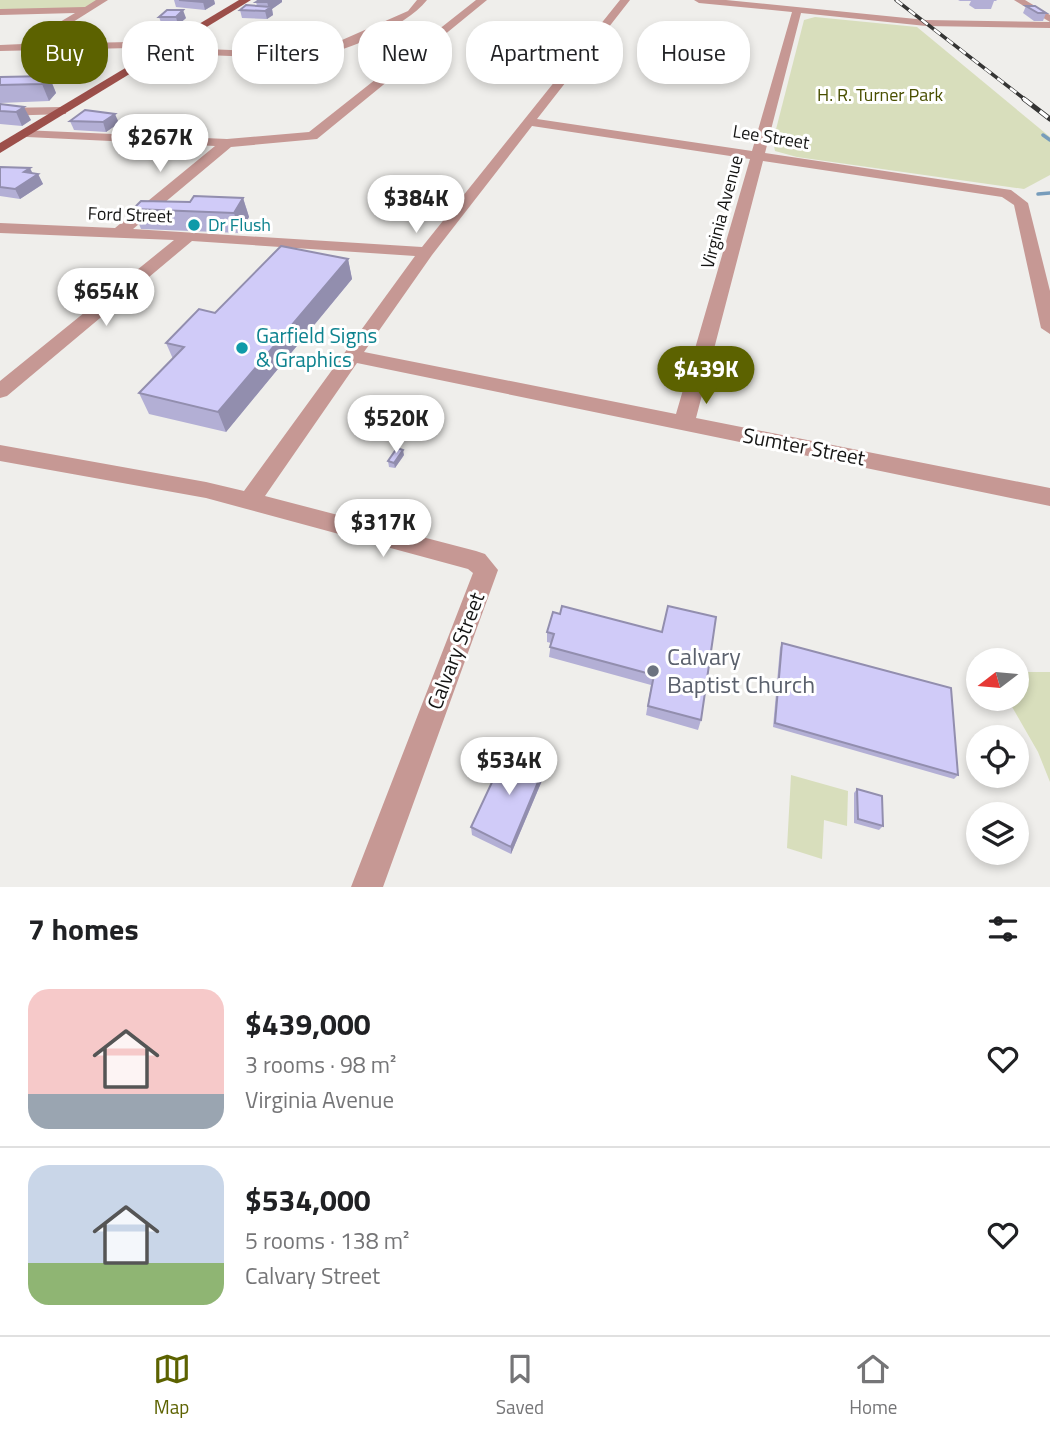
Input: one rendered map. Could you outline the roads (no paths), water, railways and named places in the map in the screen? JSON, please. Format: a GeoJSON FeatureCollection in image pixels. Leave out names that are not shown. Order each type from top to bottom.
{"type":"FeatureCollection","features":[{"type":"Feature","properties":{"kind":"main road"},"geometry":{"type":"LineString","coordinates":[[212,21],[246,0]]}},
{"type":"Feature","properties":{"kind":"main road"},"geometry":{"type":"LineString","coordinates":[[0,149],[122,75]]}},
{"type":"Feature","properties":{"kind":"street"},"geometry":{"type":"LineString","coordinates":[[68,21],[103,0]]}},
{"type":"Feature","properties":{"kind":"street"},"geometry":{"type":"LineString","coordinates":[[218,53],[302,56],[319,54],[411,13],[422,0]]}},
{"type":"Feature","properties":{"kind":"street"},"geometry":{"type":"LineString","coordinates":[[27,133],[227,143],[299,138],[317,134],[482,0]]}},
{"type":"Feature","properties":{"kind":"street"},"geometry":{"type":"LineString","coordinates":[[249,501],[426,252],[625,0]]}},
{"type":"Feature","properties":{"kind":"street"},"geometry":{"type":"LineString","coordinates":[[699,0],[936,24],[1050,22]]}},
{"type":"Feature","properties":{"kind":"street"},"geometry":{"type":"LineString","coordinates":[[1019,0],[1050,22]]}},
{"type":"Feature","properties":{"kind":"street"},"geometry":{"type":"LineString","coordinates":[[0,12],[86,10]]}},
{"type":"Feature","properties":{"kind":"street","name":"Virginia Avenue"},"geometry":{"type":"LineString","coordinates":[[684,423],[797,11]]}},
{"type":"Feature","properties":{"kind":"street"},"geometry":{"type":"LineString","coordinates":[[0,48],[21,47]]}},
{"type":"Feature","properties":{"kind":"street"},"geometry":{"type":"LineString","coordinates":[[0,112],[62,111]]}},
{"type":"Feature","properties":{"kind":"street","name":"Lee Street"},"geometry":{"type":"LineString","coordinates":[[529,122],[1006,192],[1021,203],[1050,328]]}},
{"type":"Feature","properties":{"kind":"street"},"geometry":{"type":"LineString","coordinates":[[119,233],[227,143]]}},
{"type":"Feature","properties":{"kind":"street","name":"Ford Street"},"geometry":{"type":"LineString","coordinates":[[0,228],[188,236],[426,252]]}},
{"type":"Feature","properties":{"kind":"street"},"geometry":{"type":"LineString","coordinates":[[0,391],[188,236]]}},
{"type":"Feature","properties":{"kind":"street","name":"Sumter Street"},"geometry":{"type":"LineString","coordinates":[[352,356],[1050,497]]}},
{"type":"Feature","properties":{"kind":"street","name":"Calvary Street"},"geometry":{"type":"LineString","coordinates":[[0,453],[206,490],[428,547],[476,562],[486,570],[367,887]]}},
{"type":"Feature","properties":{"kind":"waterway"},"geometry":{"type":"LineString","coordinates":[[1043,135],[1050,140]]}},
{"type":"Feature","properties":{"kind":"waterway"},"geometry":{"type":"LineString","coordinates":[[1038,194],[1050,193]]}},
{"type":"Feature","properties":{"kind":"railway"},"geometry":{"type":"LineString","coordinates":[[896,0],[1027,101]]}},
{"type":"Feature","properties":{"kind":"railway"},"geometry":{"type":"LineString","coordinates":[[1024,99],[1050,119]]}},
{"type":"Feature","properties":{"kind":"place","name":"Dr Flush"},"geometry":{"type":"Point","coordinates":[194,225]}},
{"type":"Feature","properties":{"kind":"place","name":"Garfield Signs & Graphics"},"geometry":{"type":"Point","coordinates":[242,348]}},
{"type":"Feature","properties":{"kind":"place","name":"Calvary Baptist Church"},"geometry":{"type":"Point","coordinates":[653,671]}},
{"type":"Feature","properties":{"kind":"park label","name":"H. R. Turner Park"},"geometry":{"type":"Point","coordinates":[880,95]}}]}
